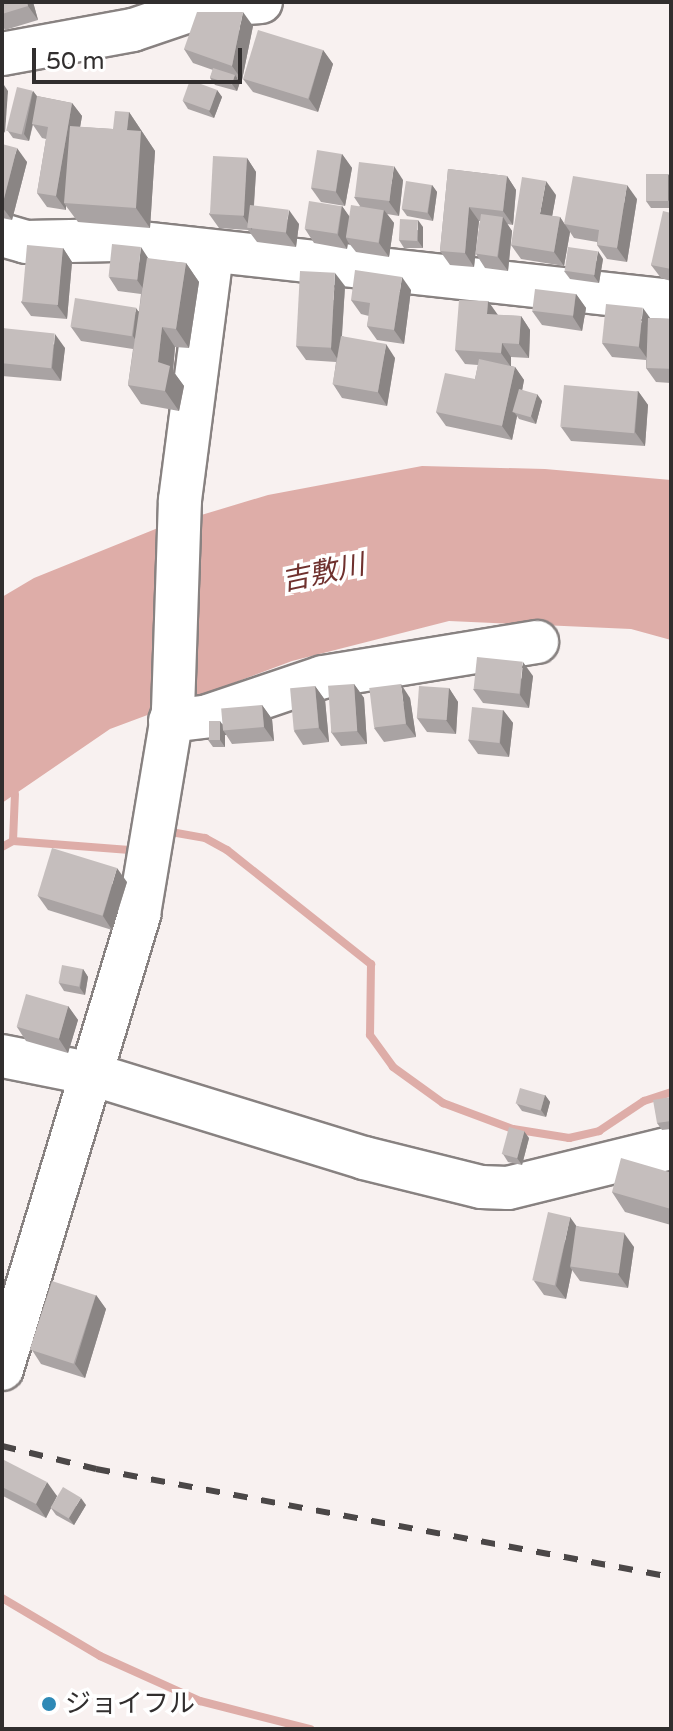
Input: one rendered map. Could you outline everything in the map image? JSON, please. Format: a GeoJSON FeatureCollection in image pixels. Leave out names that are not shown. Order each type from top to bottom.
{"type":"FeatureCollection","features":[{"type":"Feature","properties":{"kind":"street"},"geometry":{"type":"LineString","coordinates":[[2,54],[133,30],[203,6],[261,2]]}},
{"type":"Feature","properties":{"kind":"street"},"geometry":{"type":"LineString","coordinates":[[2,235],[26,242],[115,240],[671,301]]}},
{"type":"Feature","properties":{"kind":"street"},"geometry":{"type":"LineString","coordinates":[[2,1369],[88,1073],[139,914],[172,716],[180,500],[212,252]]}},
{"type":"Feature","properties":{"kind":"street"},"geometry":{"type":"LineString","coordinates":[[172,716],[208,716],[323,677],[537,642]]}},
{"type":"Feature","properties":{"kind":"street"},"geometry":{"type":"LineString","coordinates":[[2,1056],[88,1073],[364,1158],[481,1187],[508,1188],[671,1148]]}},
{"type":"Feature","properties":{"kind":"water","name":"吉敷川"},"geometry":{"type":"Polygon","coordinates":[[[422,466],[545,469],[671,480],[671,640],[631,629],[449,621],[292,661],[110,729],[2,803],[2,597],[34,578],[158,528],[268,495],[422,466]]]}},
{"type":"Feature","properties":{"kind":"building"},"geometry":{"type":"Polygon","coordinates":[[[2,2],[27,2],[28,6],[2,14],[2,2]]]}},
{"type":"Feature","properties":{"kind":"building"},"geometry":{"type":"Polygon","coordinates":[[[197,12],[243,12],[232,66],[184,49],[197,12]]]}},
{"type":"Feature","properties":{"kind":"building"},"geometry":{"type":"Polygon","coordinates":[[[258,30],[323,50],[308,99],[243,79],[258,30]]]}},
{"type":"Feature","properties":{"kind":"building"},"geometry":{"type":"Polygon","coordinates":[[[213,68],[235,75],[232,85],[210,78],[213,68]]]}},
{"type":"Feature","properties":{"kind":"building"},"geometry":{"type":"Polygon","coordinates":[[[190,80],[217,90],[210,111],[182,101],[190,80]]]}},
{"type":"Feature","properties":{"kind":"building"},"geometry":{"type":"Polygon","coordinates":[[[17,87],[33,91],[22,135],[6,131],[17,87]]]}},
{"type":"Feature","properties":{"kind":"building"},"geometry":{"type":"Polygon","coordinates":[[[37,96],[72,103],[56,196],[37,193],[48,127],[32,124],[37,96]]]}},
{"type":"Feature","properties":{"kind":"building"},"geometry":{"type":"Polygon","coordinates":[[[115,111],[129,112],[127,130],[141,131],[136,208],[64,203],[70,126],[113,129],[115,111]]]}},
{"type":"Feature","properties":{"kind":"building"},"geometry":{"type":"Polygon","coordinates":[[[2,144],[17,148],[2,206],[2,144]]]}},
{"type":"Feature","properties":{"kind":"building"},"geometry":{"type":"Polygon","coordinates":[[[317,150],[342,154],[336,191],[311,188],[317,150]]]}},
{"type":"Feature","properties":{"kind":"building"},"geometry":{"type":"Polygon","coordinates":[[[213,156],[247,158],[244,216],[210,214],[213,156]]]}},
{"type":"Feature","properties":{"kind":"building"},"geometry":{"type":"Polygon","coordinates":[[[359,162],[394,166],[389,201],[355,197],[359,162]]]}},
{"type":"Feature","properties":{"kind":"building"},"geometry":{"type":"Polygon","coordinates":[[[448,169],[507,176],[503,211],[469,207],[465,253],[440,251],[448,169]]]}},
{"type":"Feature","properties":{"kind":"building"},"geometry":{"type":"Polygon","coordinates":[[[646,174],[668,174],[668,201],[646,201],[646,174]]]}},
{"type":"Feature","properties":{"kind":"building"},"geometry":{"type":"Polygon","coordinates":[[[573,176],[627,185],[617,248],[597,245],[599,230],[564,224],[573,176]]]}},
{"type":"Feature","properties":{"kind":"building"},"geometry":{"type":"Polygon","coordinates":[[[522,177],[546,181],[540,214],[560,217],[554,252],[511,245],[522,177]]]}},
{"type":"Feature","properties":{"kind":"building"},"geometry":{"type":"Polygon","coordinates":[[[406,181],[432,185],[427,213],[402,209],[406,181]]]}},
{"type":"Feature","properties":{"kind":"building"},"geometry":{"type":"Polygon","coordinates":[[[309,201],[342,206],[337,234],[305,229],[309,201]]]}},
{"type":"Feature","properties":{"kind":"building"},"geometry":{"type":"Polygon","coordinates":[[[250,205],[289,210],[286,233],[247,228],[250,205]]]}},
{"type":"Feature","properties":{"kind":"building"},"geometry":{"type":"Polygon","coordinates":[[[351,205],[384,210],[378,243],[346,238],[351,205]]]}},
{"type":"Feature","properties":{"kind":"building"},"geometry":{"type":"Polygon","coordinates":[[[663,211],[671,213],[671,269],[651,265],[663,211]]]}},
{"type":"Feature","properties":{"kind":"building"},"geometry":{"type":"Polygon","coordinates":[[[481,214],[503,217],[497,257],[475,254],[481,214]]]}},
{"type":"Feature","properties":{"kind":"building"},"geometry":{"type":"Polygon","coordinates":[[[400,219],[418,220],[417,241],[399,240],[400,219]]]}},
{"type":"Feature","properties":{"kind":"building"},"geometry":{"type":"Polygon","coordinates":[[[112,244],[141,247],[137,280],[109,277],[112,244]]]}},
{"type":"Feature","properties":{"kind":"building"},"geometry":{"type":"Polygon","coordinates":[[[27,245],[63,248],[58,305],[22,302],[27,245]]]}},
{"type":"Feature","properties":{"kind":"building"},"geometry":{"type":"Polygon","coordinates":[[[568,247],[598,251],[594,275],[565,271],[568,247]]]}},
{"type":"Feature","properties":{"kind":"building"},"geometry":{"type":"Polygon","coordinates":[[[147,258],[186,263],[176,329],[162,327],[158,362],[170,366],[165,391],[128,385],[147,258]]]}},
{"type":"Feature","properties":{"kind":"building"},"geometry":{"type":"Polygon","coordinates":[[[355,270],[402,277],[394,330],[367,326],[370,303],[351,300],[355,270]]]}},
{"type":"Feature","properties":{"kind":"building"},"geometry":{"type":"Polygon","coordinates":[[[300,271],[335,273],[331,348],[296,346],[300,271]]]}},
{"type":"Feature","properties":{"kind":"building"},"geometry":{"type":"Polygon","coordinates":[[[535,289],[576,294],[573,316],[532,311],[535,289]]]}},
{"type":"Feature","properties":{"kind":"building"},"geometry":{"type":"Polygon","coordinates":[[[75,298],[136,308],[132,336],[70,327],[75,298]]]}},
{"type":"Feature","properties":{"kind":"building"},"geometry":{"type":"Polygon","coordinates":[[[459,300],[488,301],[487,314],[521,316],[519,344],[502,343],[501,353],[455,350],[459,300]]]}},
{"type":"Feature","properties":{"kind":"building"},"geometry":{"type":"Polygon","coordinates":[[[606,304],[643,308],[639,347],[602,343],[606,304]]]}},
{"type":"Feature","properties":{"kind":"building"},"geometry":{"type":"Polygon","coordinates":[[[648,318],[671,319],[669,369],[646,368],[648,318]]]}},
{"type":"Feature","properties":{"kind":"building"},"geometry":{"type":"Polygon","coordinates":[[[2,328],[55,334],[51,368],[2,363],[2,328]]]}},
{"type":"Feature","properties":{"kind":"building"},"geometry":{"type":"Polygon","coordinates":[[[341,336],[386,344],[378,392],[332,384],[341,336]]]}},
{"type":"Feature","properties":{"kind":"building"},"geometry":{"type":"Polygon","coordinates":[[[479,359],[515,367],[502,426],[436,412],[445,373],[475,379],[479,359]]]}},
{"type":"Feature","properties":{"kind":"building"},"geometry":{"type":"Polygon","coordinates":[[[564,385],[638,391],[634,433],[560,427],[564,385]]]}},
{"type":"Feature","properties":{"kind":"building"},"geometry":{"type":"Polygon","coordinates":[[[519,389],[537,394],[531,417],[512,412],[519,389]]]}},
{"type":"Feature","properties":{"kind":"building"},"geometry":{"type":"Polygon","coordinates":[[[477,657],[523,662],[519,694],[474,689],[477,657]]]}},
{"type":"Feature","properties":{"kind":"building"},"geometry":{"type":"Polygon","coordinates":[[[354,684],[357,731],[331,733],[328,686],[354,684]]]}},
{"type":"Feature","properties":{"kind":"building"},"geometry":{"type":"Polygon","coordinates":[[[401,684],[406,724],[374,728],[369,688],[401,684]]]}},
{"type":"Feature","properties":{"kind":"building"},"geometry":{"type":"Polygon","coordinates":[[[315,686],[319,728],[294,730],[290,688],[315,686]]]}},
{"type":"Feature","properties":{"kind":"building"},"geometry":{"type":"Polygon","coordinates":[[[419,686],[449,688],[447,720],[417,718],[419,686]]]}},
{"type":"Feature","properties":{"kind":"building"},"geometry":{"type":"Polygon","coordinates":[[[262,705],[264,727],[223,730],[221,709],[262,705]]]}},
{"type":"Feature","properties":{"kind":"building"},"geometry":{"type":"Polygon","coordinates":[[[472,707],[503,710],[499,743],[469,740],[472,707]]]}},
{"type":"Feature","properties":{"kind":"building"},"geometry":{"type":"Polygon","coordinates":[[[209,721],[220,721],[220,740],[209,740],[209,721]]]}},
{"type":"Feature","properties":{"kind":"building"},"geometry":{"type":"Polygon","coordinates":[[[52,848],[117,868],[102,916],[37,896],[52,848]]]}},
{"type":"Feature","properties":{"kind":"building"},"geometry":{"type":"Polygon","coordinates":[[[62,965],[83,969],[79,987],[59,983],[62,965]]]}},
{"type":"Feature","properties":{"kind":"building"},"geometry":{"type":"Polygon","coordinates":[[[26,994],[68,1006],[59,1039],[17,1027],[26,994]]]}},
{"type":"Feature","properties":{"kind":"building"},"geometry":{"type":"Polygon","coordinates":[[[520,1088],[545,1095],[541,1111],[516,1103],[520,1088]]]}},
{"type":"Feature","properties":{"kind":"building"},"geometry":{"type":"Polygon","coordinates":[[[671,1097],[671,1121],[657,1123],[653,1100],[671,1097]]]}},
{"type":"Feature","properties":{"kind":"building"},"geometry":{"type":"Polygon","coordinates":[[[509,1127],[524,1131],[517,1158],[502,1154],[509,1127]]]}},
{"type":"Feature","properties":{"kind":"building"},"geometry":{"type":"Polygon","coordinates":[[[621,1158],[669,1172],[671,1165],[671,1209],[612,1192],[621,1158]]]}},
{"type":"Feature","properties":{"kind":"building"},"geometry":{"type":"Polygon","coordinates":[[[548,1212],[570,1217],[555,1285],[532,1280],[548,1212]]]}},
{"type":"Feature","properties":{"kind":"building"},"geometry":{"type":"Polygon","coordinates":[[[576,1226],[625,1233],[619,1273],[570,1267],[576,1226]]]}},
{"type":"Feature","properties":{"kind":"building"},"geometry":{"type":"Polygon","coordinates":[[[52,1281],[96,1295],[73,1364],[30,1349],[52,1281]]]}},
{"type":"Feature","properties":{"kind":"building"},"geometry":{"type":"Polygon","coordinates":[[[4,1460],[47,1482],[36,1504],[2,1487],[4,1460]]]}},
{"type":"Feature","properties":{"kind":"building"},"geometry":{"type":"Polygon","coordinates":[[[63,1487],[81,1498],[69,1518],[51,1508],[63,1487]]]}},
{"type":"Feature","properties":{"kind":"waterway"},"geometry":{"type":"LineString","coordinates":[[2,847],[13,841],[15,794]]}},
{"type":"Feature","properties":{"kind":"waterway"},"geometry":{"type":"LineString","coordinates":[[171,832],[205,838],[227,850],[371,964],[370,1035],[393,1067],[443,1103],[513,1129],[569,1138],[599,1131],[644,1101],[671,1092]]}},
{"type":"Feature","properties":{"kind":"waterway"},"geometry":{"type":"LineString","coordinates":[[13,841],[130,850]]}},
{"type":"Feature","properties":{"kind":"waterway"},"geometry":{"type":"LineString","coordinates":[[2,1598],[100,1656],[200,1701],[310,1729]]}},
{"type":"Feature","properties":{"kind":"railway"},"geometry":{"type":"LineString","coordinates":[[2,1446],[96,1469],[671,1577]]}},
{"type":"Feature","properties":{"kind":"place","name":"ジョイフル"},"geometry":{"type":"Point","coordinates":[49,1704]}}]}
